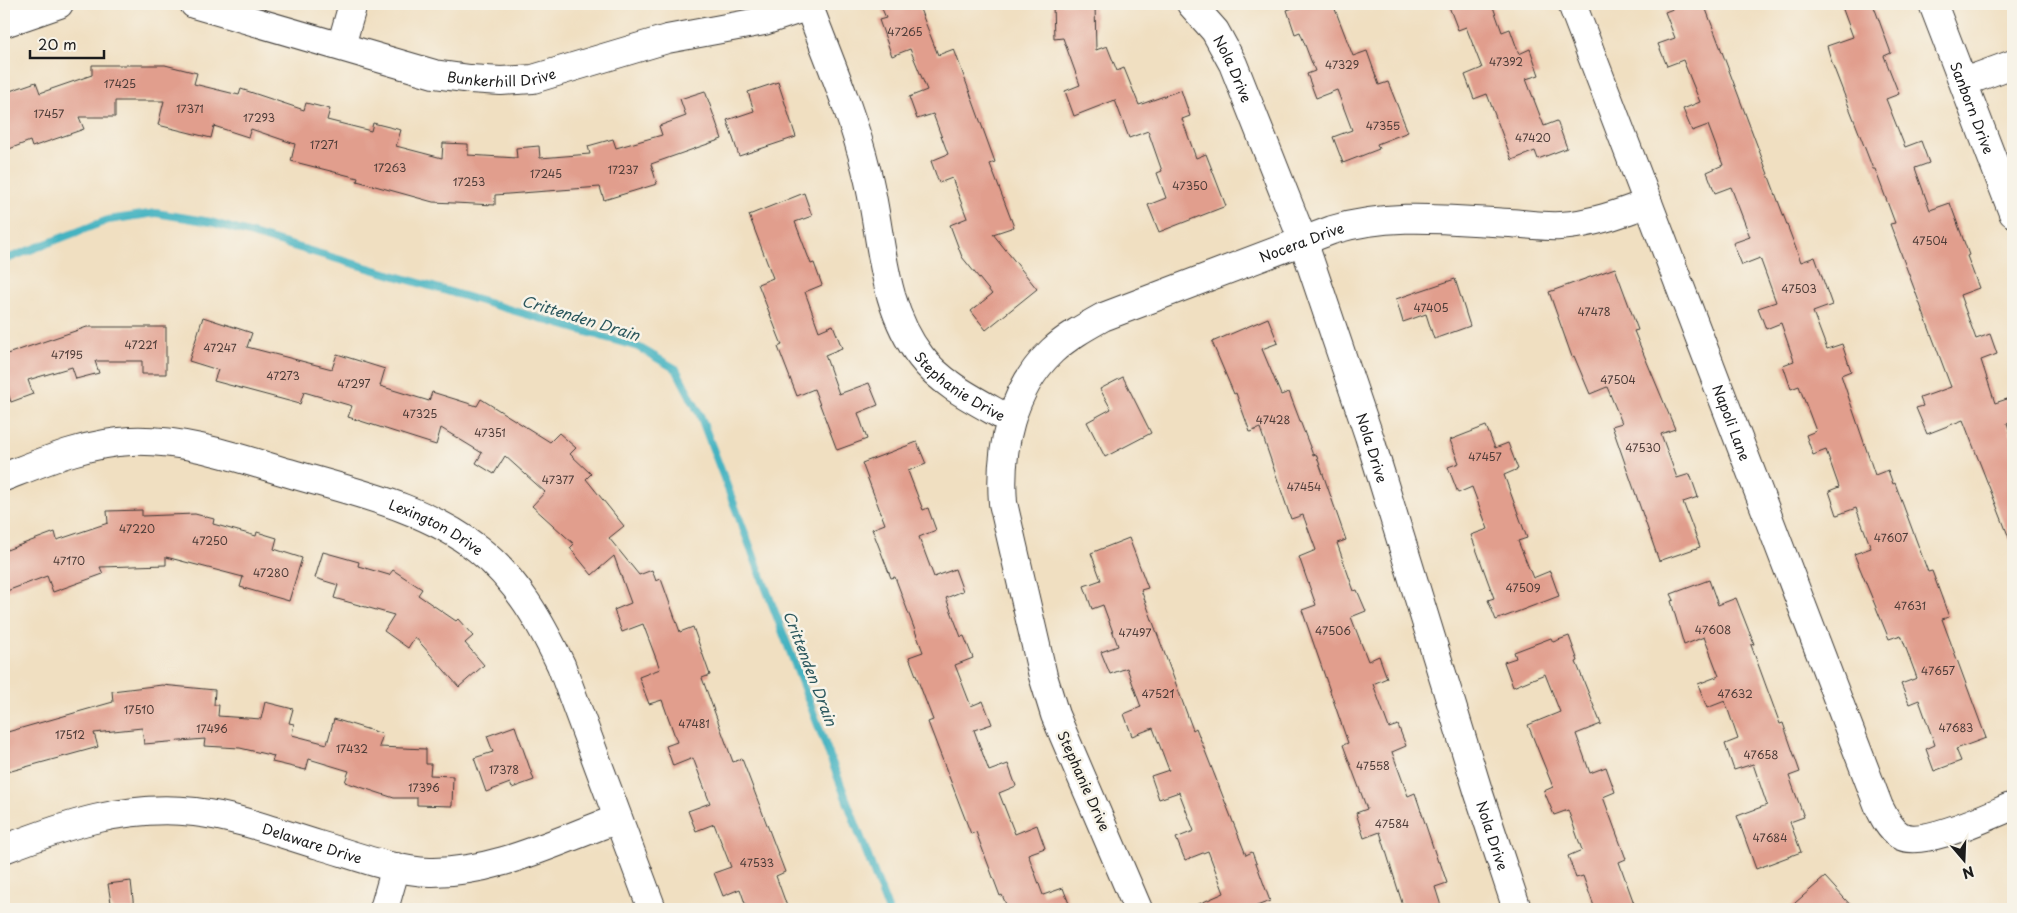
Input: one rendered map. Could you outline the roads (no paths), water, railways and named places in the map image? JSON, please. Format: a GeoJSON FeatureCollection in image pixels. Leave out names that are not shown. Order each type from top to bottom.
{"type":"FeatureCollection","features":[{"type":"Feature","properties":{"kind":"street"},"geometry":{"type":"LineString","coordinates":[[4,23],[59,4]]}},
{"type":"Feature","properties":{"kind":"street","name":"Bunkerhill Drive"},"geometry":{"type":"LineString","coordinates":[[194,4],[434,74],[470,80],[501,81],[533,79],[651,44],[764,21],[808,5]]}},
{"type":"Feature","properties":{"kind":"street"},"geometry":{"type":"LineString","coordinates":[[341,46],[353,4]]}},
{"type":"Feature","properties":{"kind":"street","name":"Nola Drive"},"geometry":{"type":"LineString","coordinates":[[1191,4],[1215,31],[1233,64],[1303,242],[1364,418],[1479,794],[1517,909]]}},
{"type":"Feature","properties":{"kind":"street","name":"Napoli Lane"},"geometry":{"type":"LineString","coordinates":[[1572,4],[1887,824],[1900,836],[1919,839],[1939,834],[2013,806]]}},
{"type":"Feature","properties":{"kind":"street","name":"Sanborn Drive"},"geometry":{"type":"LineString","coordinates":[[1933,4],[2013,213]]}},
{"type":"Feature","properties":{"kind":"street","name":"Stephanie Drive"},"geometry":{"type":"LineString","coordinates":[[808,5],[866,166],[874,198],[892,302],[904,331],[921,357],[940,376],[967,396],[1010,420],[1004,445],[1001,474],[1003,502],[1043,676],[1055,715],[1138,909]]}},
{"type":"Feature","properties":{"kind":"street"},"geometry":{"type":"LineString","coordinates":[[1964,82],[2013,64]]}},
{"type":"Feature","properties":{"kind":"street","name":"Nocera Drive"},"geometry":{"type":"LineString","coordinates":[[1010,420],[1034,374],[1052,351],[1076,332],[1103,317],[1360,222],[1390,218],[1558,226],[1588,223],[1648,203]]}},
{"type":"Feature","properties":{"kind":"street","name":"Lexington Drive"},"geometry":{"type":"LineString","coordinates":[[4,477],[62,455],[98,445],[130,441],[167,442],[203,448],[376,499],[410,511],[448,529],[478,549],[503,572],[525,598],[543,628],[561,665],[652,909]]}},
{"type":"Feature","properties":{"kind":"street","name":"Delaware Drive"},"geometry":{"type":"LineString","coordinates":[[4,849],[91,818],[128,812],[162,810],[196,812],[226,819],[396,867],[427,872],[462,871],[496,865],[618,819]]}},
{"type":"Feature","properties":{"kind":"street"},"geometry":{"type":"LineString","coordinates":[[384,909],[396,867]]}},
{"type":"Feature","properties":{"kind":"waterway","name":"Crittenden Drain"},"geometry":{"type":"LineString","coordinates":[[4,260],[108,220],[156,213],[211,222],[638,347],[676,369],[700,415],[888,909]]}}]}
